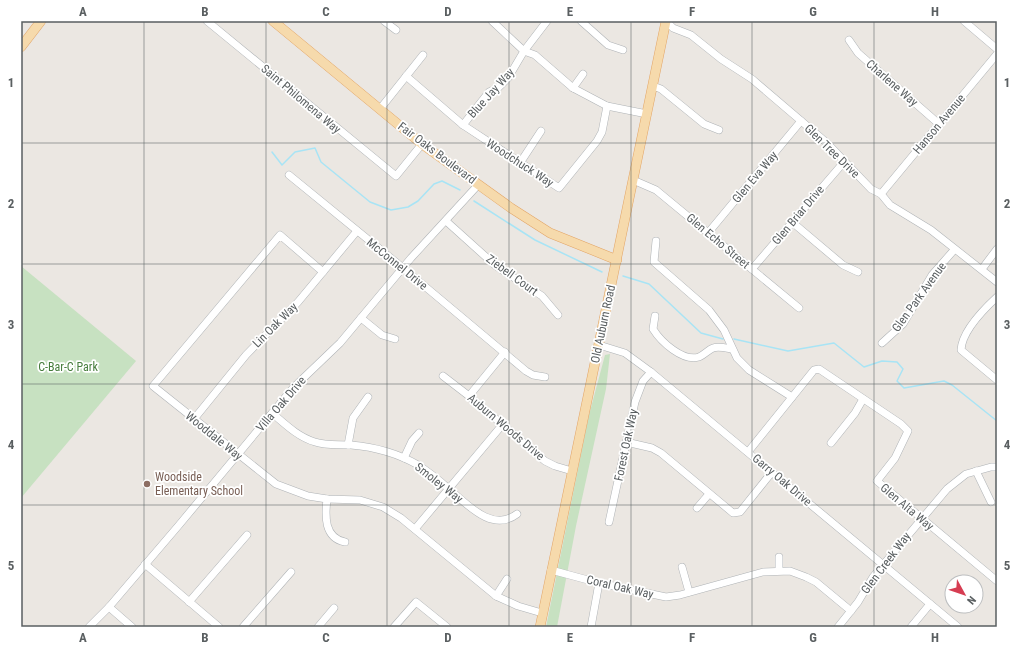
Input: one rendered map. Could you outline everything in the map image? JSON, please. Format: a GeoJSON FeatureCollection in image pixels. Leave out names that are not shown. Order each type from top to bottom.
{"type":"FeatureCollection","features":[{"type":"Feature","properties":{"kind":"main road"},"geometry":{"type":"LineString","coordinates":[[21,46],[41,21]]}},
{"type":"Feature","properties":{"kind":"main road","name":"Fair Oaks Boulevard"},"geometry":{"type":"LineString","coordinates":[[273,21],[422,144],[478,185],[550,232],[617,260]]}},
{"type":"Feature","properties":{"kind":"main road","name":"Old Auburn Road"},"geometry":{"type":"LineString","coordinates":[[540,627],[666,21]]}},
{"type":"Feature","properties":{"kind":"street","name":"Saint Philomena Way"},"geometry":{"type":"LineString","coordinates":[[207,21],[396,176],[422,144]]}},
{"type":"Feature","properties":{"kind":"street"},"geometry":{"type":"LineString","coordinates":[[384,21],[396,30]]}},
{"type":"Feature","properties":{"kind":"street"},"geometry":{"type":"LineString","coordinates":[[492,21],[524,51],[535,55],[573,88],[607,106],[647,114]]}},
{"type":"Feature","properties":{"kind":"street","name":"Blue Jay Way"},"geometry":{"type":"LineString","coordinates":[[463,125],[489,92],[498,88],[508,78],[524,51],[547,21]]}},
{"type":"Feature","properties":{"kind":"street"},"geometry":{"type":"LineString","coordinates":[[581,21],[608,45],[623,50]]}},
{"type":"Feature","properties":{"kind":"street","name":"Glen Tree Drive"},"geometry":{"type":"LineString","coordinates":[[666,21],[673,28],[691,35],[721,58],[739,69],[827,143],[871,189],[881,194],[890,205],[931,230],[954,250],[982,269],[997,282]]}},
{"type":"Feature","properties":{"kind":"street"},"geometry":{"type":"LineString","coordinates":[[964,21],[997,49]]}},
{"type":"Feature","properties":{"kind":"street","name":"Charlene Way"},"geometry":{"type":"LineString","coordinates":[[849,40],[858,53],[939,124]]}},
{"type":"Feature","properties":{"kind":"street","name":"Hanson Avenue"},"geometry":{"type":"LineString","coordinates":[[881,194],[997,54]]}},
{"type":"Feature","properties":{"kind":"street"},"geometry":{"type":"LineString","coordinates":[[380,109],[423,55]]}},
{"type":"Feature","properties":{"kind":"street"},"geometry":{"type":"LineString","coordinates":[[573,88],[583,74]]}},
{"type":"Feature","properties":{"kind":"street","name":"Woodchuck Way"},"geometry":{"type":"LineString","coordinates":[[406,76],[463,125],[559,188],[597,141],[602,132],[607,106]]}},
{"type":"Feature","properties":{"kind":"street"},"geometry":{"type":"LineString","coordinates":[[653,86],[661,89],[704,124],[719,130]]}},
{"type":"Feature","properties":{"kind":"street","name":"Glen Eva Way"},"geometry":{"type":"LineString","coordinates":[[708,233],[801,121]]}},
{"type":"Feature","properties":{"kind":"street"},"geometry":{"type":"LineString","coordinates":[[520,163],[541,131]]}},
{"type":"Feature","properties":{"kind":"street","name":"Glen Briar Drive"},"geometry":{"type":"LineString","coordinates":[[752,269],[844,162]]}},
{"type":"Feature","properties":{"kind":"street","name":"McConnel Drive"},"geometry":{"type":"LineString","coordinates":[[289,175],[530,374],[545,377]]}},
{"type":"Feature","properties":{"kind":"street","name":"Glen Echo Street"},"geometry":{"type":"LineString","coordinates":[[633,180],[656,190],[799,308]]}},
{"type":"Feature","properties":{"kind":"street","name":"Villa Oak Drive"},"geometry":{"type":"LineString","coordinates":[[89,627],[145,564],[297,384],[336,347],[403,268],[478,185]]}},
{"type":"Feature","properties":{"kind":"street","name":"Ziebell Court"},"geometry":{"type":"LineString","coordinates":[[446,221],[496,266],[542,296],[558,315]]}},
{"type":"Feature","properties":{"kind":"street"},"geometry":{"type":"LineString","coordinates":[[792,222],[843,265],[858,272]]}},
{"type":"Feature","properties":{"kind":"street","name":"Lin Oak Way"},"geometry":{"type":"LineString","coordinates":[[194,419],[246,355],[298,302],[356,231]]}},
{"type":"Feature","properties":{"kind":"street","name":"Wooddale Way"},"geometry":{"type":"LineString","coordinates":[[322,272],[280,235],[153,386],[263,476],[282,487],[300,494],[327,499],[353,499],[372,503],[393,512],[496,596],[513,604],[542,613]]}},
{"type":"Feature","properties":{"kind":"street"},"geometry":{"type":"LineString","coordinates":[[656,242],[654,262],[708,310],[724,330],[737,358],[755,375],[792,397],[748,452]]}},
{"type":"Feature","properties":{"kind":"street"},"geometry":{"type":"LineString","coordinates":[[982,269],[997,249]]}},
{"type":"Feature","properties":{"kind":"street","name":"Glen Park Avenue"},"geometry":{"type":"LineString","coordinates":[[882,343],[903,324],[925,285],[954,250]]}},
{"type":"Feature","properties":{"kind":"street"},"geometry":{"type":"LineString","coordinates":[[997,296],[972,325],[961,345],[961,350],[997,380]]}},
{"type":"Feature","properties":{"kind":"street"},"geometry":{"type":"LineString","coordinates":[[655,316],[653,329],[657,335],[681,355],[691,358],[700,356],[714,347],[732,349]]}},
{"type":"Feature","properties":{"kind":"street"},"geometry":{"type":"LineString","coordinates":[[361,318],[382,335],[395,339]]}},
{"type":"Feature","properties":{"kind":"street","name":"Garry Oak Drive"},"geometry":{"type":"LineString","coordinates":[[599,344],[625,353],[650,372],[958,627]]}},
{"type":"Feature","properties":{"kind":"street"},"geometry":{"type":"LineString","coordinates":[[469,396],[505,352]]}},
{"type":"Feature","properties":{"kind":"street","name":"Glen Alta Way"},"geometry":{"type":"LineString","coordinates":[[792,397],[814,370],[819,369],[901,424],[908,431],[895,458],[877,482],[997,581]]}},
{"type":"Feature","properties":{"kind":"street","name":"Forest Oak Way"},"geometry":{"type":"LineString","coordinates":[[609,522],[638,393],[650,372]]}},
{"type":"Feature","properties":{"kind":"street","name":"Auburn Woods Drive"},"geometry":{"type":"LineString","coordinates":[[443,376],[548,463],[572,471]]}},
{"type":"Feature","properties":{"kind":"street"},"geometry":{"type":"LineString","coordinates":[[348,445],[353,418],[368,397]]}},
{"type":"Feature","properties":{"kind":"street"},"geometry":{"type":"LineString","coordinates":[[831,443],[855,413],[863,399]]}},
{"type":"Feature","properties":{"kind":"street","name":"Smoley Way"},"geometry":{"type":"LineString","coordinates":[[272,413],[297,434],[309,440],[326,445],[348,445],[376,448],[404,458],[425,469],[472,510],[483,516],[502,521],[510,519],[517,514]]}},
{"type":"Feature","properties":{"kind":"street"},"geometry":{"type":"LineString","coordinates":[[414,529],[502,424]]}},
{"type":"Feature","properties":{"kind":"street"},"geometry":{"type":"LineString","coordinates":[[404,458],[412,441],[419,433]]}},
{"type":"Feature","properties":{"kind":"street"},"geometry":{"type":"LineString","coordinates":[[626,442],[652,448],[660,453],[733,513],[740,512],[772,472]]}},
{"type":"Feature","properties":{"kind":"street","name":"Glen Creek Way"},"geometry":{"type":"LineString","coordinates":[[838,627],[851,611],[883,564],[921,518],[955,482],[966,474],[997,467]]}},
{"type":"Feature","properties":{"kind":"street"},"geometry":{"type":"LineString","coordinates":[[976,471],[990,502]]}},
{"type":"Feature","properties":{"kind":"street"},"geometry":{"type":"LineString","coordinates":[[697,508],[709,494]]}},
{"type":"Feature","properties":{"kind":"street"},"geometry":{"type":"LineString","coordinates":[[327,499],[326,520],[328,527],[333,537],[345,542]]}},
{"type":"Feature","properties":{"kind":"street"},"geometry":{"type":"LineString","coordinates":[[189,602],[247,534]]}},
{"type":"Feature","properties":{"kind":"street"},"geometry":{"type":"LineString","coordinates":[[779,557],[779,570]]}},
{"type":"Feature","properties":{"kind":"street"},"geometry":{"type":"LineString","coordinates":[[145,564],[219,627]]}},
{"type":"Feature","properties":{"kind":"street"},"geometry":{"type":"LineString","coordinates":[[682,567],[689,592]]}},
{"type":"Feature","properties":{"kind":"street","name":"Coral Oak Way"},"geometry":{"type":"LineString","coordinates":[[551,570],[661,597],[689,592],[758,573],[779,570],[795,573],[811,580],[851,611]]}},
{"type":"Feature","properties":{"kind":"street"},"geometry":{"type":"LineString","coordinates":[[243,627],[290,572]]}},
{"type":"Feature","properties":{"kind":"street"},"geometry":{"type":"LineString","coordinates":[[496,596],[507,579]]}},
{"type":"Feature","properties":{"kind":"street"},"geometry":{"type":"LineString","coordinates":[[591,627],[599,583]]}},
{"type":"Feature","properties":{"kind":"street"},"geometry":{"type":"LineString","coordinates":[[394,627],[416,602],[447,627]]}},
{"type":"Feature","properties":{"kind":"street"},"geometry":{"type":"LineString","coordinates":[[911,627],[930,604]]}},
{"type":"Feature","properties":{"kind":"street"},"geometry":{"type":"LineString","coordinates":[[108,607],[132,627]]}},
{"type":"Feature","properties":{"kind":"street"},"geometry":{"type":"LineString","coordinates":[[318,627],[334,608]]}},
{"type":"Feature","properties":{"kind":"green space","name":"C-Bar-C Park"},"geometry":{"type":"Polygon","coordinates":[[[21,266],[136,361],[21,498],[21,266]]]}},
{"type":"Feature","properties":{"kind":"green space"},"geometry":{"type":"Polygon","coordinates":[[[610,354],[606,389],[576,526],[557,627],[546,627],[589,415],[605,355],[610,354]]]}},
{"type":"Feature","properties":{"kind":"waterway"},"geometry":{"type":"LineString","coordinates":[[272,152],[282,165],[295,152],[315,148],[321,162],[370,202],[391,210],[408,207],[418,201],[434,184],[442,181],[460,190]]}},
{"type":"Feature","properties":{"kind":"waterway"},"geometry":{"type":"LineString","coordinates":[[474,201],[535,240],[602,272]]}},
{"type":"Feature","properties":{"kind":"waterway"},"geometry":{"type":"LineString","coordinates":[[623,276],[649,284],[701,333],[723,339]]}},
{"type":"Feature","properties":{"kind":"waterway"},"geometry":{"type":"LineString","coordinates":[[734,339],[788,351],[834,343],[864,367],[882,361],[897,362],[903,369],[897,381],[904,388],[944,381],[952,385],[997,421]]}},
{"type":"Feature","properties":{"kind":"place","name":"Woodside Elementary School"},"geometry":{"type":"Point","coordinates":[147,484]}}]}
